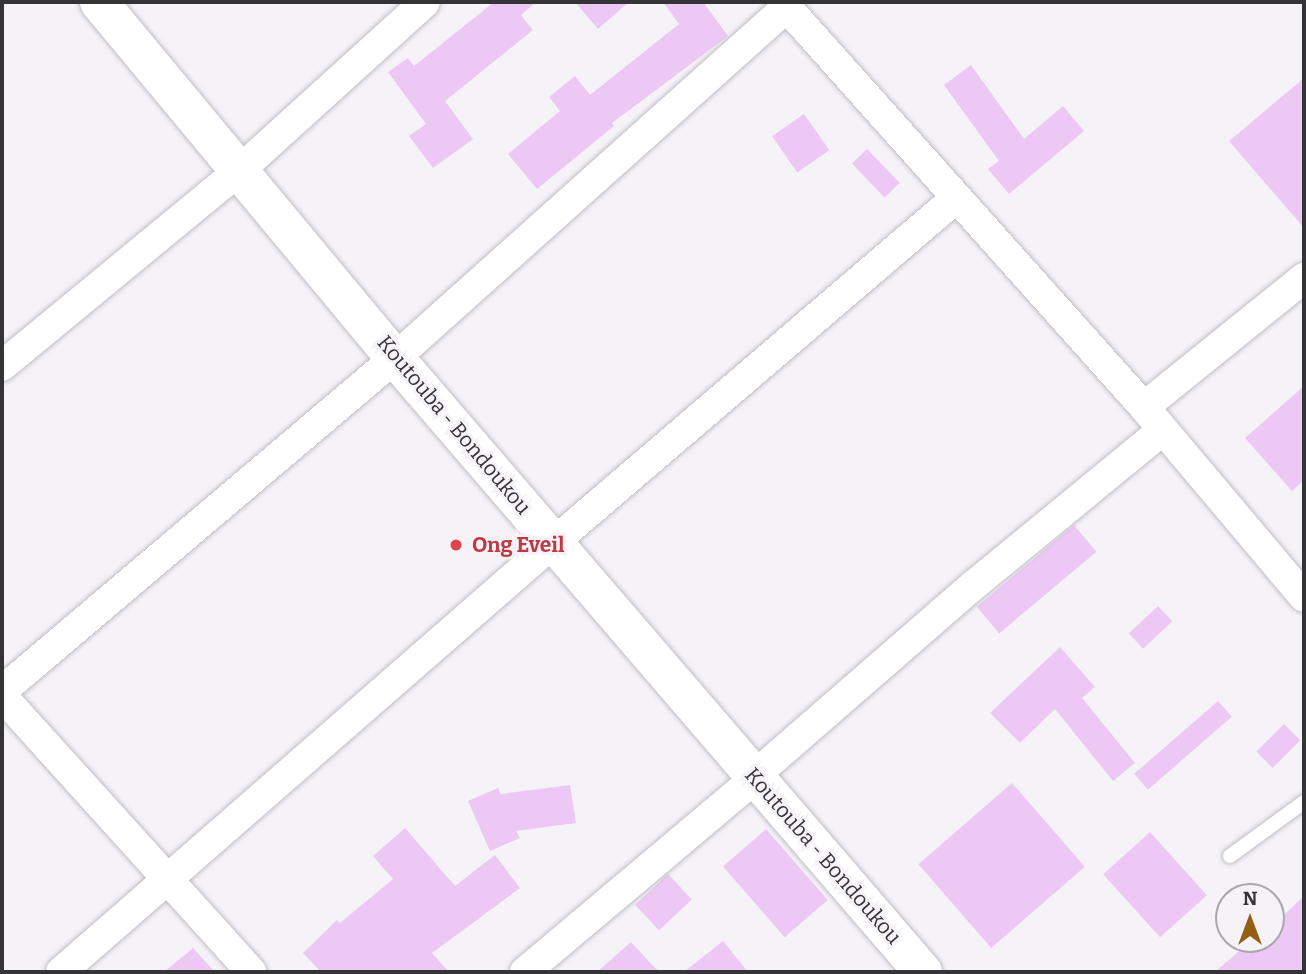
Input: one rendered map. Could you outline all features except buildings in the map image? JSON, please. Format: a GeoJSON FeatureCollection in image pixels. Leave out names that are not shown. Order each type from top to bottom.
{"type":"FeatureCollection","features":[{"type":"Feature","properties":{"kind":"main road","name":"Koutouba - Bondoukou"},"geometry":{"type":"LineString","coordinates":[[99,2],[396,358],[923,972]]}},
{"type":"Feature","properties":{"kind":"street"},"geometry":{"type":"LineString","coordinates":[[2,366],[241,169],[425,2]]}},
{"type":"Feature","properties":{"kind":"street"},"geometry":{"type":"LineString","coordinates":[[251,972],[2,693],[396,358],[784,4],[1154,418],[1304,597]]}},
{"type":"Feature","properties":{"kind":"street"},"geometry":{"type":"LineString","coordinates":[[61,972],[554,542],[956,198]]}},
{"type":"Feature","properties":{"kind":"street"},"geometry":{"type":"LineString","coordinates":[[525,972],[974,585],[1304,278]]}},
{"type":"Feature","properties":{"kind":"lane"},"geometry":{"type":"LineString","coordinates":[[1230,856],[1304,802]]}},
{"type":"Feature","properties":{"kind":"place","name":"Ong Eveil"},"geometry":{"type":"Point","coordinates":[456,545]}}]}
